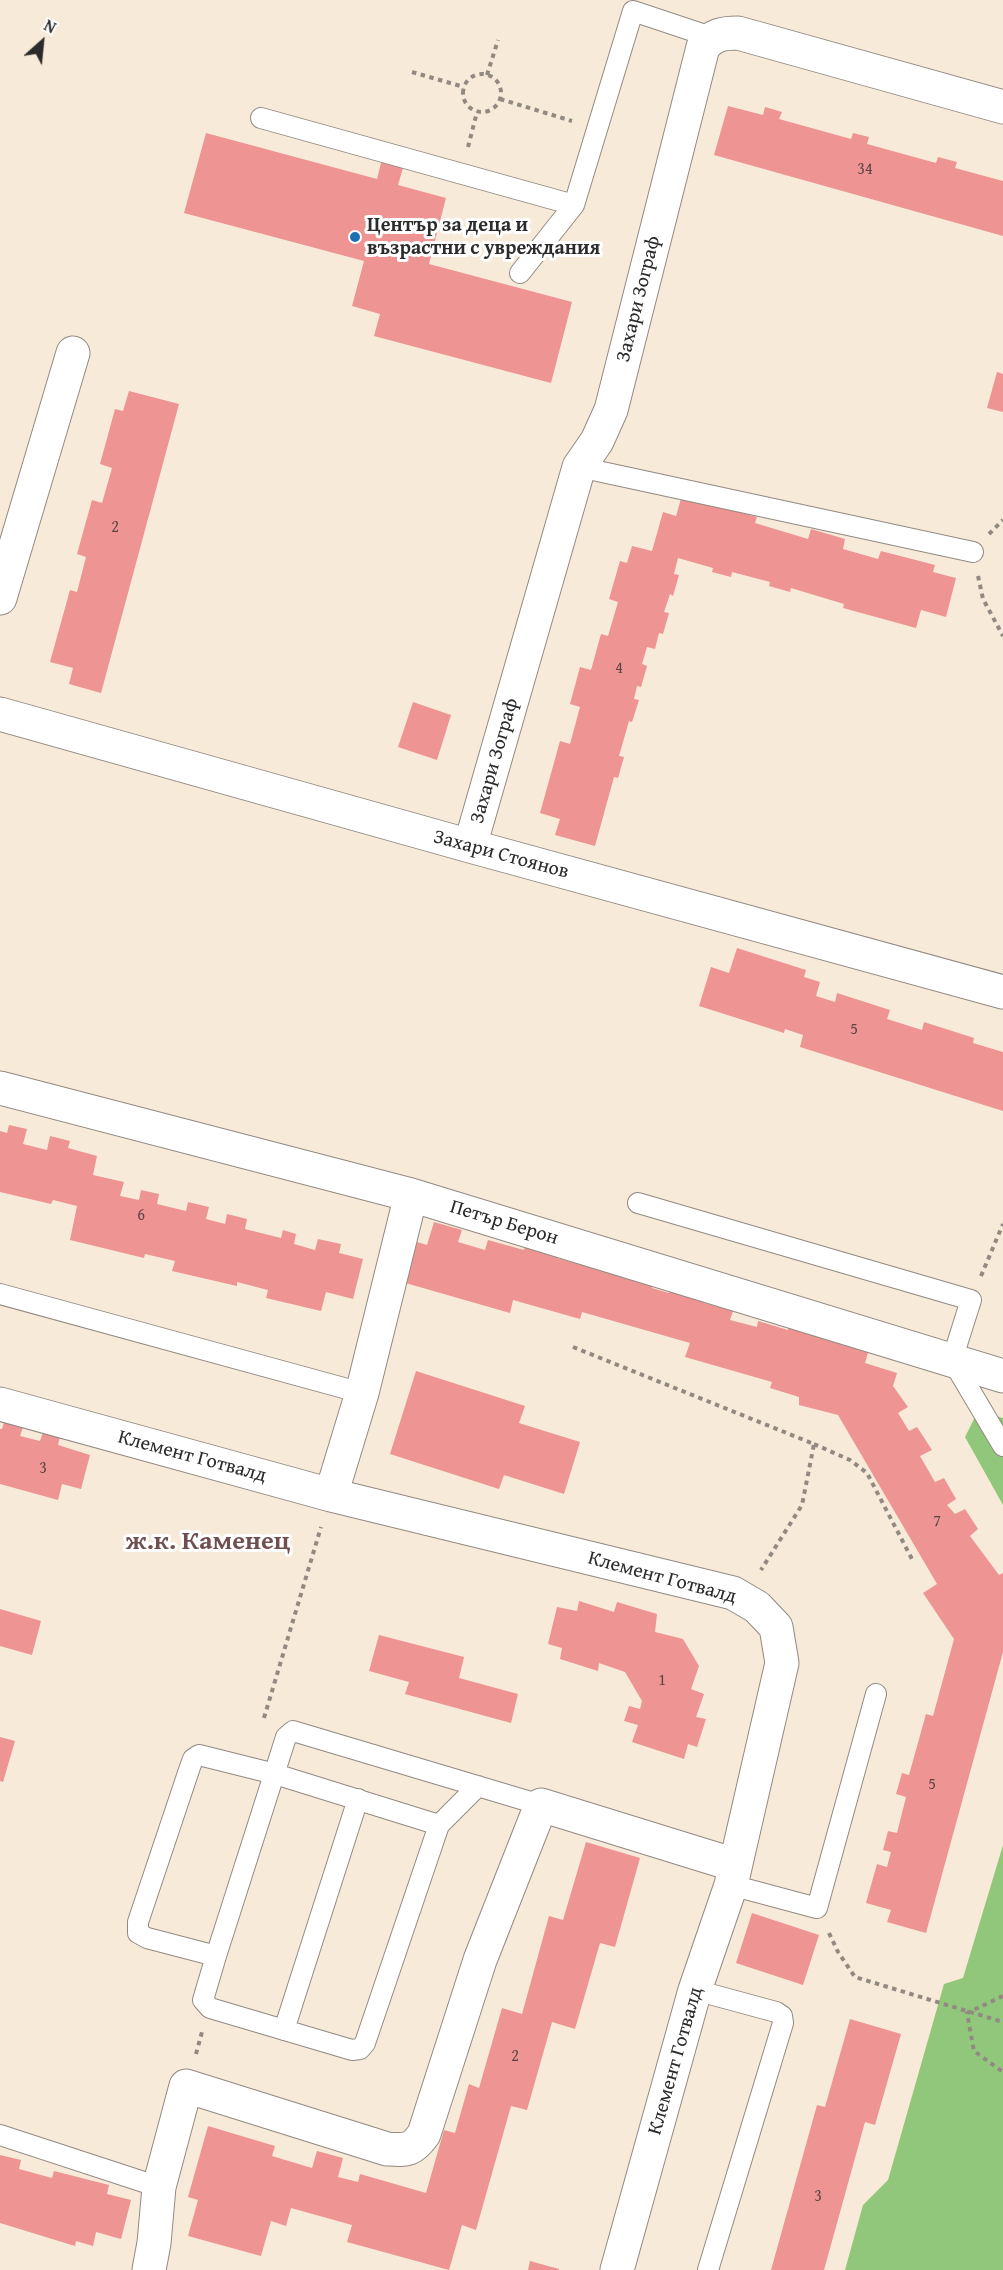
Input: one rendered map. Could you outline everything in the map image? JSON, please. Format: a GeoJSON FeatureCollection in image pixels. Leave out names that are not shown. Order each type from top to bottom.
{"type":"FeatureCollection","features":[{"type":"Feature","properties":{"kind":"street"},"geometry":{"type":"LineString","coordinates":[[711,37],[724,33],[738,33],[1003,107]]}},
{"type":"Feature","properties":{"kind":"street","name":"Захари Зограф"},"geometry":{"type":"LineString","coordinates":[[470,846],[579,467],[597,441],[611,410],[703,47],[711,37]]}},
{"type":"Feature","properties":{"kind":"street"},"geometry":{"type":"LineString","coordinates":[[0,598],[73,353]]}},
{"type":"Feature","properties":{"kind":"street","name":"Захари Стоянов"},"geometry":{"type":"LineString","coordinates":[[0,714],[1003,992]]}},
{"type":"Feature","properties":{"kind":"street","name":"Петър Берон"},"geometry":{"type":"LineString","coordinates":[[0,1088],[411,1195],[1003,1376]]}},
{"type":"Feature","properties":{"kind":"street"},"geometry":{"type":"LineString","coordinates":[[331,1495],[362,1393],[411,1195]]}},
{"type":"Feature","properties":{"kind":"street","name":"Клемент Готвалд"},"geometry":{"type":"LineString","coordinates":[[0,1404],[331,1495],[733,1593],[757,1607],[776,1627],[782,1664],[733,1875],[695,1990],[617,2270]]}},
{"type":"Feature","properties":{"kind":"street"},"geometry":{"type":"LineString","coordinates":[[149,2270],[159,2187],[186,2086],[387,2149],[405,2150],[416,2146],[424,2134],[480,1960],[541,1805],[733,1875]]}},
{"type":"Feature","properties":{"kind":"lane"},"geometry":{"type":"LineString","coordinates":[[520,273],[574,205],[633,11],[711,37]]}},
{"type":"Feature","properties":{"kind":"lane"},"geometry":{"type":"LineString","coordinates":[[261,118],[574,205]]}},
{"type":"Feature","properties":{"kind":"lane"},"geometry":{"type":"LineString","coordinates":[[579,467],[973,552]]}},
{"type":"Feature","properties":{"kind":"lane"},"geometry":{"type":"LineString","coordinates":[[638,1203],[971,1300],[952,1360],[1003,1446]]}},
{"type":"Feature","properties":{"kind":"lane"},"geometry":{"type":"LineString","coordinates":[[0,1294],[362,1393]]}},
{"type":"Feature","properties":{"kind":"lane"},"geometry":{"type":"LineString","coordinates":[[733,1875],[817,1908],[876,1694]]}},
{"type":"Feature","properties":{"kind":"lane"},"geometry":{"type":"LineString","coordinates":[[478,1786],[439,1825],[365,2043],[360,2049],[351,2050],[210,2008],[203,2000],[286,1737],[293,1731],[478,1786],[541,1805]]}},
{"type":"Feature","properties":{"kind":"lane"},"geometry":{"type":"LineString","coordinates":[[216,1956],[147,1938],[138,1933],[138,1922],[193,1759],[200,1755],[275,1774],[439,1825]]}},
{"type":"Feature","properties":{"kind":"lane"},"geometry":{"type":"LineString","coordinates":[[284,2030],[358,1799]]}},
{"type":"Feature","properties":{"kind":"lane"},"geometry":{"type":"LineString","coordinates":[[695,1990],[776,2012],[782,2016],[783,2024],[708,2270]]}},
{"type":"Feature","properties":{"kind":"lane"},"geometry":{"type":"LineString","coordinates":[[0,2135],[159,2187]]}},
{"type":"Feature","properties":{"kind":"path"},"geometry":{"type":"LineString","coordinates":[[488,75],[498,40]]}},
{"type":"Feature","properties":{"kind":"path"},"geometry":{"type":"LineString","coordinates":[[412,72],[464,87]]}},
{"type":"Feature","properties":{"kind":"path"},"geometry":{"type":"LineString","coordinates":[[488,75],[500,86],[500,99],[492,109],[477,112],[463,98],[464,87],[472,77],[488,75]]}},
{"type":"Feature","properties":{"kind":"path"},"geometry":{"type":"LineString","coordinates":[[500,99],[598,129]]}},
{"type":"Feature","properties":{"kind":"path"},"geometry":{"type":"LineString","coordinates":[[461,174],[477,112]]}},
{"type":"Feature","properties":{"kind":"path"},"geometry":{"type":"LineString","coordinates":[[971,1300],[1003,1224]]}},
{"type":"Feature","properties":{"kind":"path"},"geometry":{"type":"LineString","coordinates":[[573,1347],[850,1460],[867,1473],[913,1561]]}},
{"type":"Feature","properties":{"kind":"path"},"geometry":{"type":"LineString","coordinates":[[742,1598],[802,1505],[814,1444]]}},
{"type":"Feature","properties":{"kind":"path"},"geometry":{"type":"LineString","coordinates":[[249,1768],[331,1495]]}},
{"type":"Feature","properties":{"kind":"path"},"geometry":{"type":"LineString","coordinates":[[817,1908],[838,1952],[855,1977],[967,2013],[1003,2022]]}},
{"type":"Feature","properties":{"kind":"path"},"geometry":{"type":"LineString","coordinates":[[967,2013],[1003,1996]]}},
{"type":"Feature","properties":{"kind":"path"},"geometry":{"type":"LineString","coordinates":[[186,2086],[210,2008]]}},
{"type":"Feature","properties":{"kind":"path"},"geometry":{"type":"LineString","coordinates":[[967,2013],[974,2051],[1003,2072]]}},
{"type":"Feature","properties":{"kind":"green space"},"geometry":{"type":"Polygon","coordinates":[[[978,1411],[1003,1418],[1003,1505],[965,1437],[978,1411]]]}},
{"type":"Feature","properties":{"kind":"green space"},"geometry":{"type":"Polygon","coordinates":[[[1003,1845],[1003,2270],[845,2270],[863,2205],[888,2180],[944,1984],[963,1978],[1003,1845]]]}},
{"type":"Feature","properties":{"kind":"building"},"geometry":{"type":"Polygon","coordinates":[[[728,106],[763,115],[765,107],[782,112],[779,119],[851,139],[853,133],[869,137],[867,144],[936,163],[938,157],[957,162],[955,168],[1003,181],[1003,236],[714,155],[728,106]]]}},
{"type":"Feature","properties":{"kind":"building","name":"Център за деца и възрастни с увреждания"},"geometry":{"type":"Polygon","coordinates":[[[206,133],[377,179],[383,155],[405,161],[398,185],[446,198],[429,264],[572,302],[551,383],[374,336],[380,314],[352,306],[364,261],[184,213],[206,133]]]}},
{"type":"Feature","properties":{"kind":"building"},"geometry":{"type":"Polygon","coordinates":[[[997,372],[1003,374],[1003,412],[987,408],[997,372]]]}},
{"type":"Feature","properties":{"kind":"building"},"geometry":{"type":"Polygon","coordinates":[[[129,391],[179,404],[101,693],[69,684],[73,668],[50,662],[70,590],[77,592],[86,557],[77,554],[92,500],[102,503],[112,468],[100,464],[115,409],[123,411],[129,391]]]}},
{"type":"Feature","properties":{"kind":"building"},"geometry":{"type":"Polygon","coordinates":[[[683,492],[720,507],[757,517],[755,523],[808,539],[811,529],[845,539],[843,549],[878,559],[881,551],[935,565],[933,572],[956,578],[946,617],[921,610],[916,628],[843,608],[844,604],[791,588],[790,592],[769,586],[770,582],[732,572],[731,577],[712,572],[713,568],[678,558],[674,574],[679,575],[673,596],[670,594],[664,612],[669,613],[663,634],[659,633],[655,649],[647,647],[642,664],[647,666],[641,687],[637,686],[634,699],[639,700],[632,722],[629,721],[619,756],[624,757],[618,778],[614,777],[595,846],[555,835],[560,819],[540,813],[560,741],[570,744],[580,707],[570,704],[580,667],[591,670],[601,634],[608,636],[618,602],[609,599],[620,561],[627,563],[632,546],[652,551],[663,512],[676,516],[683,492]]]}},
{"type":"Feature","properties":{"kind":"building"},"geometry":{"type":"Polygon","coordinates":[[[413,702],[451,715],[437,760],[398,747],[413,702]]]}},
{"type":"Feature","properties":{"kind":"building"},"geometry":{"type":"Polygon","coordinates":[[[737,948],[806,970],[804,977],[820,982],[816,996],[835,1002],[837,993],[890,1010],[887,1019],[922,1030],[924,1022],[974,1038],[973,1043],[1003,1052],[1003,1111],[800,1047],[803,1035],[785,1029],[784,1033],[699,1006],[711,967],[729,973],[737,948]]]}},
{"type":"Feature","properties":{"kind":"building"},"geometry":{"type":"Polygon","coordinates":[[[9,1125],[27,1129],[23,1144],[47,1150],[50,1136],[70,1141],[68,1148],[97,1156],[93,1175],[124,1182],[120,1196],[139,1200],[141,1190],[159,1194],[157,1204],[186,1211],[188,1202],[209,1207],[206,1219],[225,1224],[227,1214],[247,1219],[245,1229],[281,1238],[283,1230],[296,1234],[294,1244],[315,1250],[318,1239],[341,1244],[339,1253],[363,1259],[353,1299],[326,1292],[321,1311],[266,1298],[268,1290],[237,1282],[237,1286],[172,1271],[175,1261],[145,1254],[144,1258],[70,1240],[77,1206],[53,1200],[51,1204],[0,1192],[0,1131],[7,1133],[9,1125]]]}},
{"type":"Feature","properties":{"kind":"building"},"geometry":{"type":"Polygon","coordinates":[[[434,1222],[462,1230],[458,1242],[485,1250],[488,1240],[524,1250],[527,1238],[561,1248],[557,1258],[581,1265],[584,1254],[656,1275],[652,1288],[669,1293],[672,1284],[707,1294],[704,1303],[733,1311],[730,1320],[757,1327],[758,1321],[788,1330],[792,1316],[869,1349],[865,1363],[897,1373],[893,1386],[908,1407],[898,1413],[909,1431],[917,1427],[932,1450],[920,1456],[935,1482],[944,1478],[956,1499],[947,1505],[955,1514],[965,1509],[978,1529],[970,1536],[999,1575],[1003,1573],[1003,1652],[926,1933],[887,1922],[891,1910],[866,1903],[877,1864],[887,1867],[891,1852],[883,1850],[888,1831],[897,1833],[906,1797],[896,1794],[902,1773],[909,1775],[926,1714],[933,1716],[954,1639],[923,1593],[937,1584],[838,1415],[799,1405],[799,1397],[770,1388],[772,1382],[685,1357],[690,1343],[582,1312],[580,1319],[513,1300],[510,1313],[402,1282],[414,1241],[427,1245],[434,1222]]]}},
{"type":"Feature","properties":{"kind":"building"},"geometry":{"type":"Polygon","coordinates":[[[416,1371],[525,1406],[519,1423],[580,1442],[564,1494],[504,1475],[499,1489],[390,1454],[416,1371]]]}},
{"type":"Feature","properties":{"kind":"building"},"geometry":{"type":"Polygon","coordinates":[[[5,1419],[24,1424],[20,1436],[40,1441],[43,1432],[60,1436],[58,1445],[90,1455],[81,1489],[62,1484],[58,1500],[0,1484],[0,1429],[5,1419]]]}},
{"type":"Feature","properties":{"kind":"building"},"geometry":{"type":"Polygon","coordinates":[[[579,1601],[614,1612],[617,1602],[657,1614],[655,1632],[683,1639],[699,1666],[691,1689],[704,1694],[696,1717],[706,1719],[697,1747],[688,1744],[684,1759],[632,1742],[638,1725],[624,1721],[629,1706],[640,1709],[642,1701],[625,1672],[599,1663],[598,1671],[560,1659],[562,1648],[548,1644],[557,1607],[577,1611],[579,1601]]]}},
{"type":"Feature","properties":{"kind":"building"},"geometry":{"type":"Polygon","coordinates":[[[0,1609],[41,1621],[32,1655],[0,1646],[0,1609]]]}},
{"type":"Feature","properties":{"kind":"building"},"geometry":{"type":"Polygon","coordinates":[[[379,1635],[464,1657],[459,1678],[518,1694],[511,1723],[405,1694],[409,1682],[369,1671],[379,1635]]]}},
{"type":"Feature","properties":{"kind":"building"},"geometry":{"type":"Polygon","coordinates":[[[0,1737],[15,1741],[3,1782],[0,1781],[0,1737]]]}},
{"type":"Feature","properties":{"kind":"building"},"geometry":{"type":"Polygon","coordinates":[[[586,1842],[640,1858],[615,1947],[600,1943],[575,2029],[552,2022],[527,2110],[511,2106],[476,2230],[462,2225],[449,2270],[347,2242],[352,2225],[291,2208],[286,2226],[271,2221],[261,2256],[188,2236],[198,2200],[188,2197],[208,2126],[275,2146],[272,2156],[312,2168],[317,2151],[343,2158],[338,2177],[358,2182],[360,2174],[426,2193],[444,2130],[455,2133],[469,2084],[479,2088],[502,2008],[522,2014],[549,1916],[563,1920],[586,1842]]]}},
{"type":"Feature","properties":{"kind":"building"},"geometry":{"type":"Polygon","coordinates":[[[752,1913],[819,1935],[803,1985],[736,1963],[752,1913]]]}},
{"type":"Feature","properties":{"kind":"building"},"geometry":{"type":"Polygon","coordinates":[[[850,2019],[901,2034],[875,2125],[865,2122],[824,2270],[771,2270],[817,2105],[825,2107],[850,2019]]]}},
{"type":"Feature","properties":{"kind":"building"},"geometry":{"type":"Polygon","coordinates":[[[0,2155],[21,2160],[19,2169],[52,2178],[54,2171],[109,2185],[107,2194],[131,2200],[121,2239],[96,2232],[93,2246],[76,2241],[75,2246],[0,2223],[0,2155]]]}},
{"type":"Feature","properties":{"kind":"building"},"geometry":{"type":"Polygon","coordinates":[[[530,2261],[559,2269],[559,2270],[528,2270],[530,2261]]]}},
{"type":"Feature","properties":{"kind":"place","name":"Център за деца и възрастни с увреждания"},"geometry":{"type":"Point","coordinates":[355,237]}},
{"type":"Feature","properties":{"kind":"district","name":"ж.к. Каменец"},"geometry":{"type":"Point","coordinates":[208,1542]}}]}
